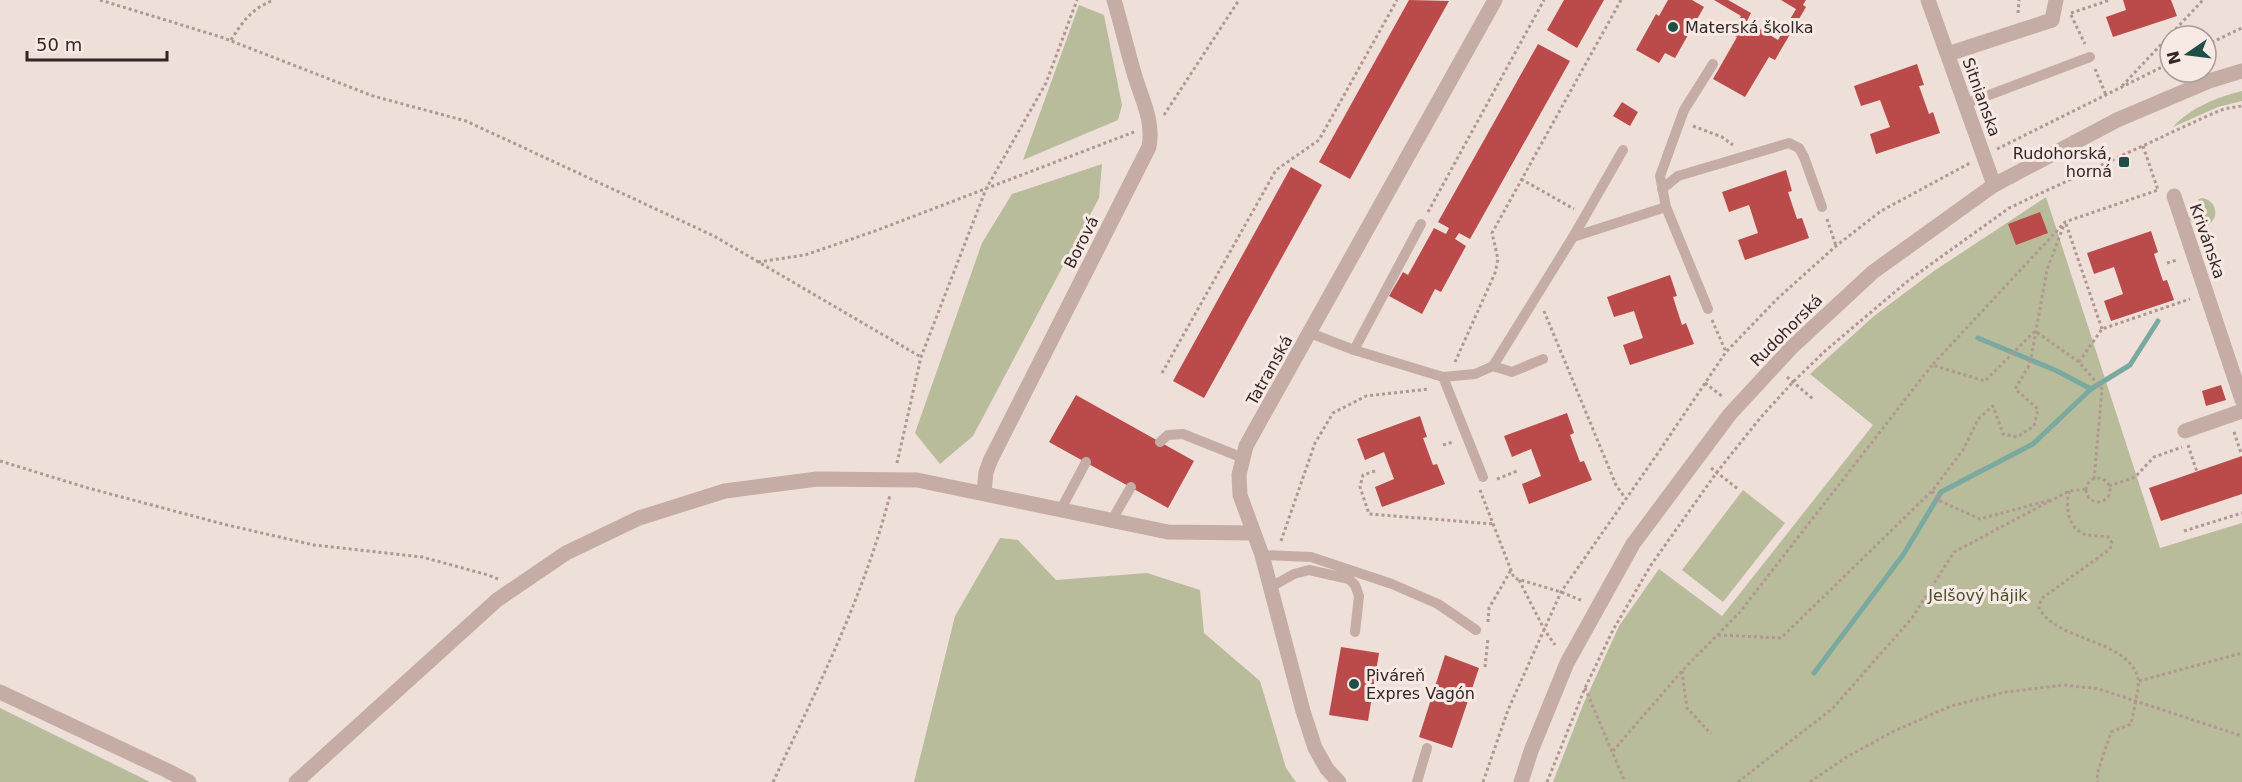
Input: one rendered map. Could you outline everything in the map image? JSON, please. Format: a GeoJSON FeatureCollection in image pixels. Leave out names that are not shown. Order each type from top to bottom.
{"type":"FeatureCollection","features":[{"type":"Feature","properties":{"kind":"street","name":"Borová"},"geometry":{"type":"LineString","coordinates":[[984,492],[990,459],[1149,147],[1151,135],[1149,120],[1114,0]]}},
{"type":"Feature","properties":{"kind":"street","name":"Tatranská"},"geometry":{"type":"LineString","coordinates":[[1339,782],[1327,769],[1312,739],[1271,587],[1269,555],[1254,533],[1240,495],[1239,475],[1246,446],[1495,0]]}},
{"type":"Feature","properties":{"kind":"street","name":"Sitnianska"},"geometry":{"type":"LineString","coordinates":[[1928,0],[1994,185]]}},
{"type":"Feature","properties":{"kind":"street"},"geometry":{"type":"LineString","coordinates":[[2052,20],[2056,0]]}},
{"type":"Feature","properties":{"kind":"street","name":"Sitnianska"},"geometry":{"type":"LineString","coordinates":[[1948,54],[2052,20]]}},
{"type":"Feature","properties":{"kind":"street","name":"Rudohorská"},"geometry":{"type":"LineString","coordinates":[[1521,782],[1531,751],[1567,663],[1633,544],[1736,408],[1792,347],[1873,272],[1994,185],[2117,120],[2209,81],[2242,71]]}},
{"type":"Feature","properties":{"kind":"street","name":"Krivánska"},"geometry":{"type":"LineString","coordinates":[[2174,196],[2242,400]]}},
{"type":"Feature","properties":{"kind":"street"},"geometry":{"type":"LineString","coordinates":[[2185,431],[2242,411]]}},
{"type":"Feature","properties":{"kind":"street"},"geometry":{"type":"LineString","coordinates":[[298,782],[497,600],[516,587],[566,553],[639,518],[725,491],[817,478],[894,478],[984,492],[1168,532],[1254,533]]}},
{"type":"Feature","properties":{"kind":"street"},"geometry":{"type":"LineString","coordinates":[[0,692],[189,782]]}},
{"type":"Feature","properties":{"kind":"lane"},"geometry":{"type":"LineString","coordinates":[[1965,104],[2090,57]]}},
{"type":"Feature","properties":{"kind":"lane"},"geometry":{"type":"LineString","coordinates":[[1708,309],[1666,207],[1660,176],[1684,110],[1713,64]]}},
{"type":"Feature","properties":{"kind":"lane"},"geometry":{"type":"LineString","coordinates":[[1662,189],[1678,176],[1789,143],[1799,148],[1822,207]]}},
{"type":"Feature","properties":{"kind":"lane"},"geometry":{"type":"LineString","coordinates":[[1310,333],[1354,350],[1443,377],[1475,374],[1493,366],[1573,237],[1623,150]]}},
{"type":"Feature","properties":{"kind":"lane"},"geometry":{"type":"LineString","coordinates":[[1573,237],[1666,207]]}},
{"type":"Feature","properties":{"kind":"lane"},"geometry":{"type":"LineString","coordinates":[[1354,350],[1421,224]]}},
{"type":"Feature","properties":{"kind":"lane"},"geometry":{"type":"LineString","coordinates":[[1493,366],[1512,372],[1542,359]]}},
{"type":"Feature","properties":{"kind":"lane"},"geometry":{"type":"LineString","coordinates":[[1443,377],[1483,477]]}},
{"type":"Feature","properties":{"kind":"lane"},"geometry":{"type":"LineString","coordinates":[[1160,442],[1168,435],[1183,434],[1243,458]]}},
{"type":"Feature","properties":{"kind":"lane"},"geometry":{"type":"LineString","coordinates":[[1061,509],[1086,462]]}},
{"type":"Feature","properties":{"kind":"lane"},"geometry":{"type":"LineString","coordinates":[[1112,519],[1131,487]]}},
{"type":"Feature","properties":{"kind":"lane"},"geometry":{"type":"LineString","coordinates":[[1269,555],[1311,557],[1392,584],[1438,604],[1476,630]]}},
{"type":"Feature","properties":{"kind":"lane"},"geometry":{"type":"LineString","coordinates":[[1271,587],[1294,574],[1309,570],[1349,579],[1355,585],[1359,596],[1355,632]]}},
{"type":"Feature","properties":{"kind":"lane"},"geometry":{"type":"LineString","coordinates":[[1417,782],[1427,748]]}},
{"type":"Feature","properties":{"kind":"path"},"geometry":{"type":"LineString","coordinates":[[100,0],[230,41],[373,96],[466,121],[714,236],[921,357]]}},
{"type":"Feature","properties":{"kind":"path"},"geometry":{"type":"LineString","coordinates":[[230,41],[246,17],[258,6],[274,0]]}},
{"type":"Feature","properties":{"kind":"path"},"geometry":{"type":"LineString","coordinates":[[772,782],[837,647],[878,540],[921,357],[986,189],[1046,82],[1077,0]]}},
{"type":"Feature","properties":{"kind":"path"},"geometry":{"type":"LineString","coordinates":[[1151,135],[1239,0]]}},
{"type":"Feature","properties":{"kind":"path"},"geometry":{"type":"LineString","coordinates":[[1162,373],[1276,170],[1319,140],[1397,0]]}},
{"type":"Feature","properties":{"kind":"path"},"geometry":{"type":"LineString","coordinates":[[1421,224],[1544,0]]}},
{"type":"Feature","properties":{"kind":"path"},"geometry":{"type":"LineString","coordinates":[[1447,365],[1454,365],[1495,273],[1498,259],[1492,233],[1621,0]]}},
{"type":"Feature","properties":{"kind":"path"},"geometry":{"type":"LineString","coordinates":[[2052,20],[2110,0]]}},
{"type":"Feature","properties":{"kind":"path"},"geometry":{"type":"LineString","coordinates":[[2180,24],[2203,0]]}},
{"type":"Feature","properties":{"kind":"path"},"geometry":{"type":"LineString","coordinates":[[2218,39],[2242,28]]}},
{"type":"Feature","properties":{"kind":"path"},"geometry":{"type":"LineString","coordinates":[[2080,30],[2083,38]]}},
{"type":"Feature","properties":{"kind":"path"},"geometry":{"type":"LineString","coordinates":[[2158,47],[2118,89],[2158,69]]}},
{"type":"Feature","properties":{"kind":"path"},"geometry":{"type":"LineString","coordinates":[[2090,57],[2106,95]]}},
{"type":"Feature","properties":{"kind":"path"},"geometry":{"type":"LineString","coordinates":[[1547,782],[1585,688],[1613,630],[1651,565],[1717,472],[1761,417],[1825,351],[1909,280],[2009,208],[2207,116],[2224,109],[2242,106]]}},
{"type":"Feature","properties":{"kind":"path"},"geometry":{"type":"LineString","coordinates":[[1680,121],[1722,137],[1749,154]]}},
{"type":"Feature","properties":{"kind":"path"},"geometry":{"type":"LineString","coordinates":[[758,262],[805,255],[875,231],[1131,133]]}},
{"type":"Feature","properties":{"kind":"path"},"geometry":{"type":"LineString","coordinates":[[2143,146],[2154,179]]}},
{"type":"Feature","properties":{"kind":"path"},"geometry":{"type":"LineString","coordinates":[[1521,179],[1565,204]]}},
{"type":"Feature","properties":{"kind":"path"},"geometry":{"type":"LineString","coordinates":[[1613,751],[1682,671],[1740,612],[1932,365],[2065,222],[2158,190]]}},
{"type":"Feature","properties":{"kind":"path"},"geometry":{"type":"LineString","coordinates":[[2065,222],[2102,329]]}},
{"type":"Feature","properties":{"kind":"path"},"geometry":{"type":"LineString","coordinates":[[1718,635],[1781,638],[1932,490],[1963,450],[1978,419],[1993,406],[2002,434],[2017,436],[2034,426],[2038,409],[2015,389],[2030,364],[2047,270],[2065,222]]}},
{"type":"Feature","properties":{"kind":"path"},"geometry":{"type":"LineString","coordinates":[[1830,230],[1836,246]]}},
{"type":"Feature","properties":{"kind":"path"},"geometry":{"type":"LineString","coordinates":[[2167,263],[2180,259]]}},
{"type":"Feature","properties":{"kind":"path"},"geometry":{"type":"LineString","coordinates":[[2079,362],[2102,329],[2206,294]]}},
{"type":"Feature","properties":{"kind":"path"},"geometry":{"type":"LineString","coordinates":[[1538,295],[1616,485],[1626,499]]}},
{"type":"Feature","properties":{"kind":"path"},"geometry":{"type":"LineString","coordinates":[[1708,309],[1726,352]]}},
{"type":"Feature","properties":{"kind":"path"},"geometry":{"type":"LineString","coordinates":[[1932,365],[1985,381],[2035,331]]}},
{"type":"Feature","properties":{"kind":"path"},"geometry":{"type":"LineString","coordinates":[[2035,331],[2079,362],[2102,389],[2094,480]]}},
{"type":"Feature","properties":{"kind":"path"},"geometry":{"type":"LineString","coordinates":[[1794,382],[1813,399]]}},
{"type":"Feature","properties":{"kind":"path"},"geometry":{"type":"LineString","coordinates":[[1705,383],[1736,408]]}},
{"type":"Feature","properties":{"kind":"path"},"geometry":{"type":"LineString","coordinates":[[1269,555],[1315,443],[1333,413],[1366,396],[1432,388]]}},
{"type":"Feature","properties":{"kind":"path"},"geometry":{"type":"LineString","coordinates":[[2233,430],[2241,453]]}},
{"type":"Feature","properties":{"kind":"path"},"geometry":{"type":"LineString","coordinates":[[2109,486],[2135,477],[2154,457],[2188,445],[2197,472]]}},
{"type":"Feature","properties":{"kind":"path"},"geometry":{"type":"LineString","coordinates":[[1698,458],[1738,489]]}},
{"type":"Feature","properties":{"kind":"path"},"geometry":{"type":"LineString","coordinates":[[0,460],[88,488],[223,524],[314,545],[422,557],[488,575],[516,587]]}},
{"type":"Feature","properties":{"kind":"path"},"geometry":{"type":"LineString","coordinates":[[1375,471],[1363,475],[1360,487],[1369,514],[1494,524]]}},
{"type":"Feature","properties":{"kind":"path"},"geometry":{"type":"LineString","coordinates":[[2094,480],[2103,480],[2109,486],[2108,496],[2099,502],[2088,498],[2086,489],[2094,480]]}},
{"type":"Feature","properties":{"kind":"path"},"geometry":{"type":"LineString","coordinates":[[1738,782],[1833,708],[1911,618],[1954,552],[2069,491],[2086,489]]}},
{"type":"Feature","properties":{"kind":"path"},"geometry":{"type":"LineString","coordinates":[[1932,490],[1940,501],[1980,519],[2056,499]]}},
{"type":"Feature","properties":{"kind":"path"},"geometry":{"type":"LineString","coordinates":[[2069,491],[2068,514],[2074,525],[2082,533],[2108,537],[2112,543],[2110,549],[2041,599],[2039,608],[2044,617],[2085,639],[2117,652],[2133,668],[2139,681],[2131,724],[2111,732],[2097,774],[2098,782]]}},
{"type":"Feature","properties":{"kind":"path"},"geometry":{"type":"LineString","coordinates":[[2184,531],[2242,513]]}},
{"type":"Feature","properties":{"kind":"path"},"geometry":{"type":"LineString","coordinates":[[1489,608],[1510,570]]}},
{"type":"Feature","properties":{"kind":"path"},"geometry":{"type":"LineString","coordinates":[[1555,645],[1544,629],[1519,580],[1561,592],[1599,607]]}},
{"type":"Feature","properties":{"kind":"path"},"geometry":{"type":"LineString","coordinates":[[2139,681],[2242,653]]}},
{"type":"Feature","properties":{"kind":"path"},"geometry":{"type":"LineString","coordinates":[[1682,671],[1687,708],[1710,734]]}},
{"type":"Feature","properties":{"kind":"path"},"geometry":{"type":"LineString","coordinates":[[1810,782],[1845,758],[1892,732],[1952,706],[2006,692],[2064,685],[2099,688],[2242,736]]}},
{"type":"Feature","properties":{"kind":"path"},"geometry":{"type":"LineString","coordinates":[[1585,688],[1625,782]]}},
{"type":"Feature","properties":{"kind":"green space"},"geometry":{"type":"Polygon","coordinates":[[[1079,5],[1104,15],[1122,105],[1118,120],[1023,160],[1079,5]]]}},
{"type":"Feature","properties":{"kind":"green space"},"geometry":{"type":"Polygon","coordinates":[[[2242,91],[2242,101],[2218,107],[2173,127],[2187,114],[2204,104],[2242,91]]]}},
{"type":"Feature","properties":{"kind":"green space"},"geometry":{"type":"Polygon","coordinates":[[[1102,164],[1099,198],[973,436],[940,464],[915,433],[982,243],[1012,194],[1102,164]]]}},
{"type":"Feature","properties":{"kind":"green space","name":"Jelšový hájik"},"geometry":{"type":"Polygon","coordinates":[[[2046,197],[2160,548],[2242,523],[2242,782],[1553,782],[1583,705],[1619,626],[1659,569],[1722,616],[1873,425],[1810,374],[1874,316],[1934,271],[2046,197]]]}},
{"type":"Feature","properties":{"kind":"green space"},"geometry":{"type":"Polygon","coordinates":[[[2203,198],[2213,205],[2215,215],[2210,224],[2198,227],[2188,218],[2202,213],[2198,199],[2203,198]]]}},
{"type":"Feature","properties":{"kind":"green space"},"geometry":{"type":"Polygon","coordinates":[[[1743,490],[1785,523],[1723,602],[1682,570],[1743,490]]]}},
{"type":"Feature","properties":{"kind":"green space"},"geometry":{"type":"Polygon","coordinates":[[[1000,538],[1018,540],[1056,580],[1147,573],[1200,590],[1204,633],[1260,681],[1286,768],[1296,782],[914,782],[955,616],[1000,538]]]}},
{"type":"Feature","properties":{"kind":"green space"},"geometry":{"type":"Polygon","coordinates":[[[0,708],[150,782],[0,782],[0,708]]]}},
{"type":"Feature","properties":{"kind":"building"},"geometry":{"type":"Polygon","coordinates":[[[1409,0],[1449,1],[1350,179],[1319,162],[1409,0]]]}},
{"type":"Feature","properties":{"kind":"building"},"geometry":{"type":"Polygon","coordinates":[[[1564,0],[1604,0],[1577,48],[1547,30],[1564,0]]]}},
{"type":"Feature","properties":{"kind":"building"},"geometry":{"type":"Polygon","coordinates":[[[1668,0],[1692,0],[1704,7],[1675,58],[1665,53],[1659,63],[1636,50],[1656,14],[1659,16],[1668,0]]]}},
{"type":"Feature","properties":{"kind":"building"},"geometry":{"type":"Polygon","coordinates":[[[1714,0],[1728,0],[1751,13],[1747,21],[1778,40],[1796,9],[1781,0],[1806,0],[1803,5],[1806,7],[1775,60],[1769,57],[1745,97],[1713,79],[1737,37],[1731,34],[1741,16],[1714,0]]]}},
{"type":"Feature","properties":{"kind":"building"},"geometry":{"type":"Polygon","coordinates":[[[2123,0],[2171,0],[2177,16],[2113,37],[2106,17],[2126,10],[2123,0]]]}},
{"type":"Feature","properties":{"kind":"building"},"geometry":{"type":"Polygon","coordinates":[[[1538,44],[1570,61],[1470,239],[1459,233],[1455,239],[1466,246],[1441,292],[1435,289],[1422,314],[1389,296],[1403,272],[1408,275],[1434,228],[1446,234],[1449,228],[1438,222],[1538,44]]]}},
{"type":"Feature","properties":{"kind":"building"},"geometry":{"type":"Polygon","coordinates":[[[1917,64],[1924,85],[1919,86],[1929,114],[1933,112],[1940,133],[1876,154],[1870,134],[1890,127],[1880,100],[1861,106],[1854,86],[1917,64]]]}},
{"type":"Feature","properties":{"kind":"building"},"geometry":{"type":"Polygon","coordinates":[[[1622,102],[1638,112],[1630,126],[1613,116],[1622,102]]]}},
{"type":"Feature","properties":{"kind":"building"},"geometry":{"type":"Polygon","coordinates":[[[1291,167],[1322,185],[1204,398],[1173,381],[1291,167]]]}},
{"type":"Feature","properties":{"kind":"building"},"geometry":{"type":"Polygon","coordinates":[[[1786,170],[1792,191],[1788,192],[1797,219],[1802,218],[1809,238],[1745,260],[1738,240],[1758,233],[1749,205],[1729,212],[1722,192],[1786,170]]]}},
{"type":"Feature","properties":{"kind":"building"},"geometry":{"type":"Polygon","coordinates":[[[2040,212],[2048,233],[2016,245],[2008,224],[2040,212]]]}},
{"type":"Feature","properties":{"kind":"building"},"geometry":{"type":"Polygon","coordinates":[[[2151,231],[2158,252],[2154,254],[2163,281],[2167,280],[2174,300],[2111,321],[2104,301],[2123,294],[2114,267],[2094,274],[2087,253],[2151,231]]]}},
{"type":"Feature","properties":{"kind":"building"},"geometry":{"type":"Polygon","coordinates":[[[1670,275],[1677,296],[1673,297],[1682,325],[1686,323],[1694,344],[1630,365],[1623,345],[1643,338],[1634,311],[1614,317],[1607,297],[1670,275]]]}},
{"type":"Feature","properties":{"kind":"building"},"geometry":{"type":"Polygon","coordinates":[[[2221,385],[2226,400],[2206,406],[2202,391],[2221,385]]]}},
{"type":"Feature","properties":{"kind":"building"},"geometry":{"type":"Polygon","coordinates":[[[1076,395],[1194,461],[1168,508],[1049,442],[1076,395]]]}},
{"type":"Feature","properties":{"kind":"building"},"geometry":{"type":"Polygon","coordinates":[[[1567,413],[1574,433],[1570,435],[1580,462],[1584,461],[1592,480],[1529,504],[1522,484],[1541,476],[1531,449],[1512,457],[1504,436],[1567,413]]]}},
{"type":"Feature","properties":{"kind":"building"},"geometry":{"type":"Polygon","coordinates":[[[1420,416],[1427,437],[1423,438],[1433,465],[1437,464],[1445,484],[1382,507],[1375,487],[1394,479],[1384,452],[1365,460],[1357,439],[1420,416]]]}},
{"type":"Feature","properties":{"kind":"building"},"geometry":{"type":"Polygon","coordinates":[[[2242,456],[2242,494],[2161,521],[2149,488],[2242,456]]]}},
{"type":"Feature","properties":{"kind":"building","name":"Piváreň Expres Vagón"},"geometry":{"type":"Polygon","coordinates":[[[1341,647],[1379,653],[1368,721],[1329,715],[1341,647]]]}},
{"type":"Feature","properties":{"kind":"building"},"geometry":{"type":"Polygon","coordinates":[[[1445,655],[1479,668],[1452,748],[1419,737],[1445,655]]]}},
{"type":"Feature","properties":{"kind":"waterway"},"geometry":{"type":"LineString","coordinates":[[1978,338],[2057,371],[2091,389],[2130,365],[2158,321]]}},
{"type":"Feature","properties":{"kind":"waterway"},"geometry":{"type":"LineString","coordinates":[[1814,673],[1903,555],[1941,492],[2033,444],[2091,389]]}},
{"type":"Feature","properties":{"kind":"place","name":"Materská školka"},"geometry":{"type":"Point","coordinates":[1673,27]}},
{"type":"Feature","properties":{"kind":"place","name":"Rudohorská, horná"},"geometry":{"type":"Point","coordinates":[2124,162]}},
{"type":"Feature","properties":{"kind":"place","name":"Piváreň Expres Vagón"},"geometry":{"type":"Point","coordinates":[1354,684]}}]}
